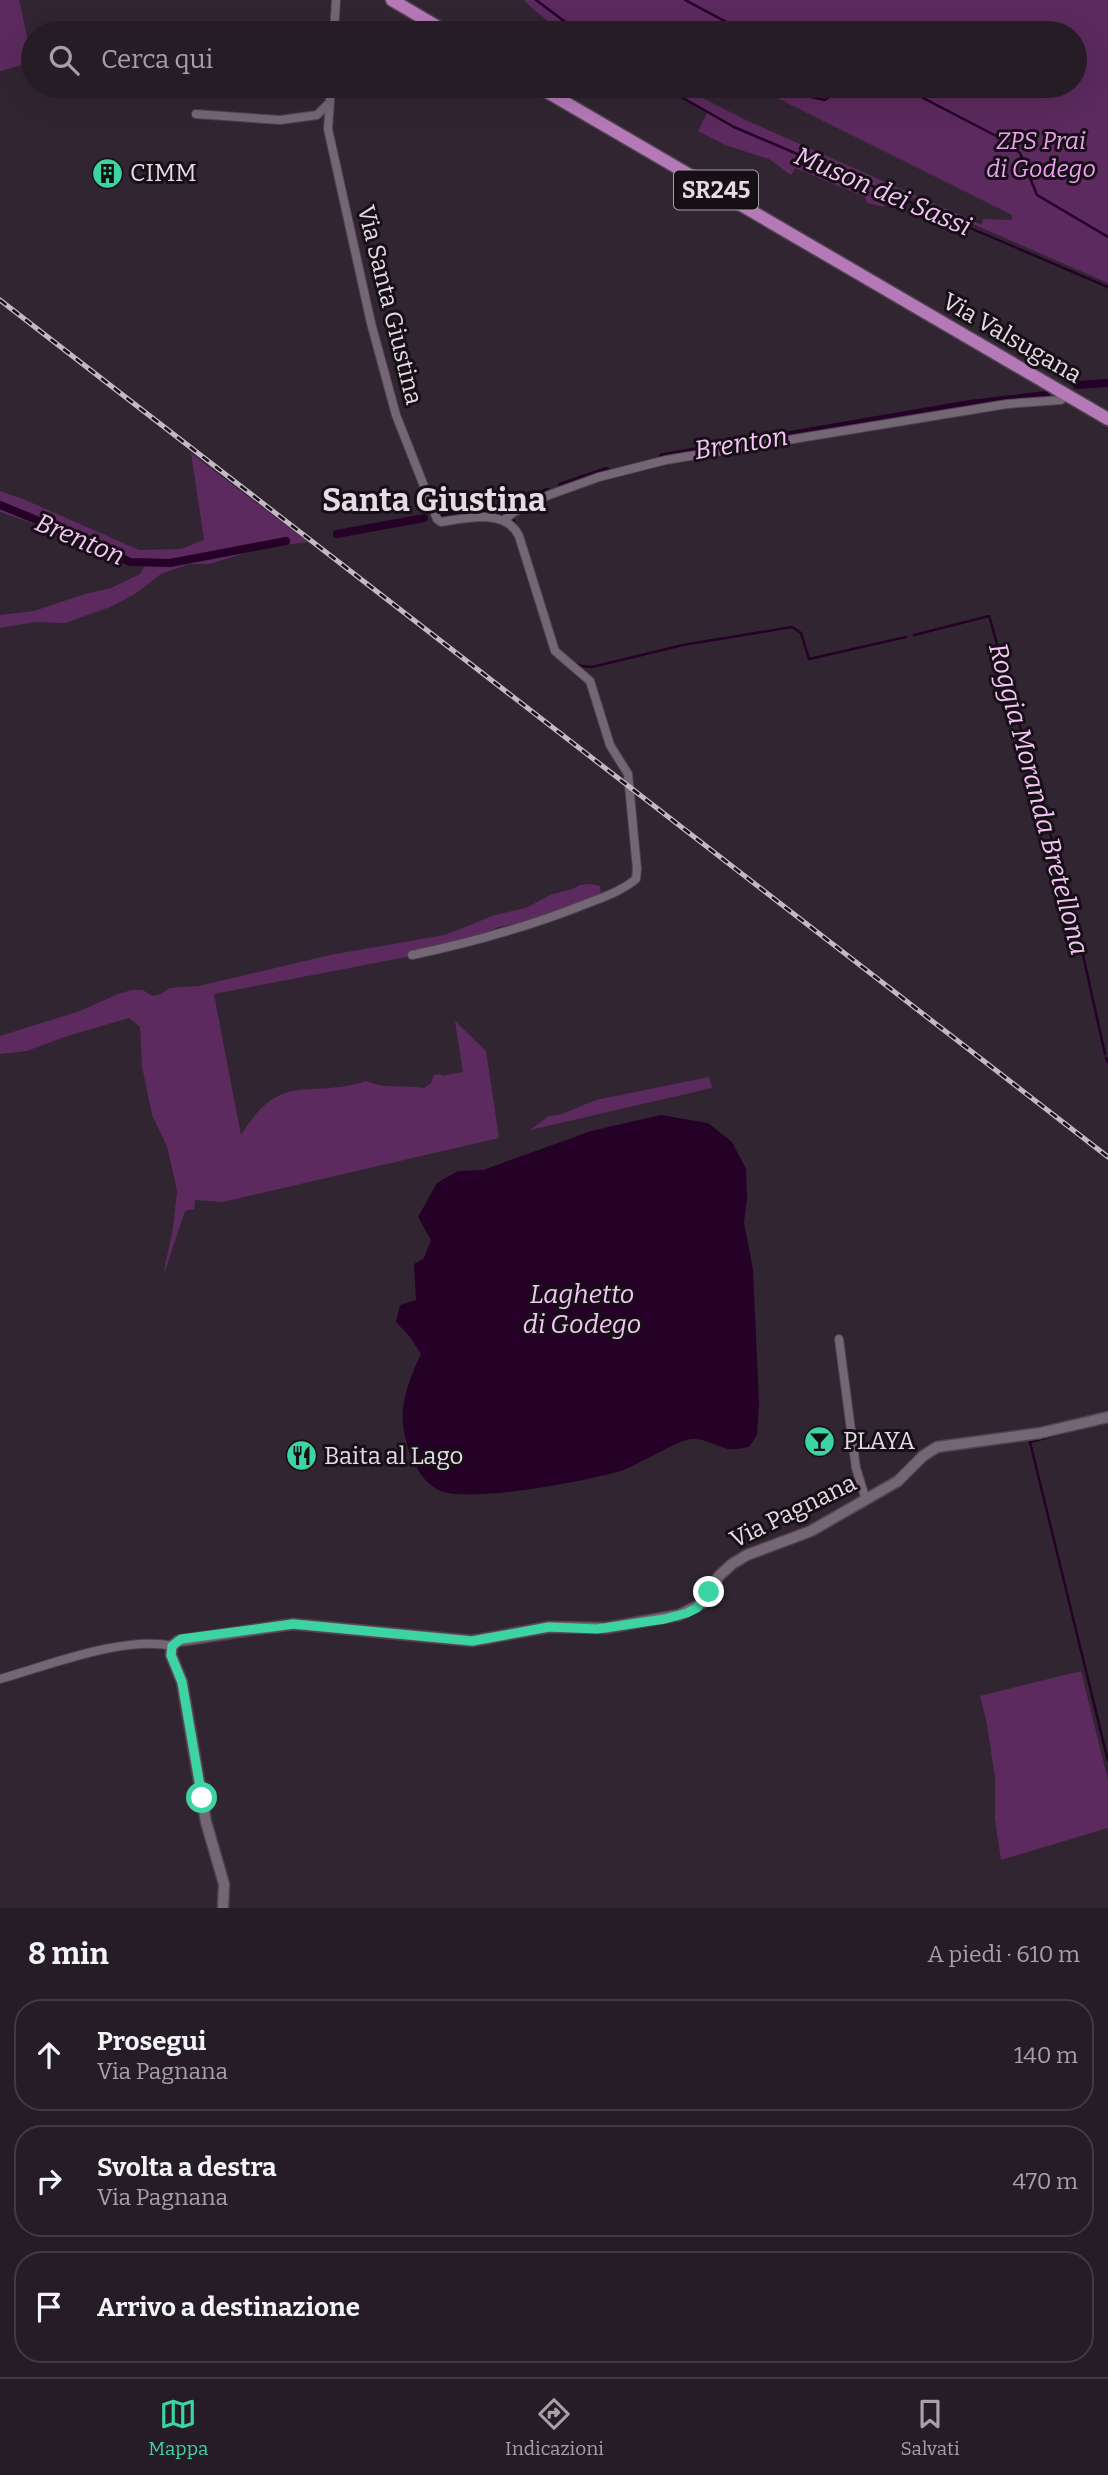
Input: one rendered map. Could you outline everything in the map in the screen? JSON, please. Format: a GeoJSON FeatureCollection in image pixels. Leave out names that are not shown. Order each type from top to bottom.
{"type":"FeatureCollection","features":[{"type":"Feature","properties":{"kind":"main road"},"geometry":{"type":"LineString","coordinates":[[392,0],[428,21]]}},
{"type":"Feature","properties":{"kind":"main road","name":"SR245"},"geometry":{"type":"LineString","coordinates":[[558,98],[895,294]]}},
{"type":"Feature","properties":{"kind":"main road","name":"Via Valsugana"},"geometry":{"type":"LineString","coordinates":[[895,294],[1108,419]]}},
{"type":"Feature","properties":{"kind":"street"},"geometry":{"type":"LineString","coordinates":[[335,21],[336,0]]}},
{"type":"Feature","properties":{"kind":"street","name":"Via Santa Giustina"},"geometry":{"type":"LineString","coordinates":[[330,98],[328,129],[371,323],[396,415],[435,513],[441,522],[508,516]]}},
{"type":"Feature","properties":{"kind":"street"},"geometry":{"type":"LineString","coordinates":[[196,114],[280,120],[317,115],[330,102]]}},
{"type":"Feature","properties":{"kind":"street"},"geometry":{"type":"LineString","coordinates":[[412,955],[472,942],[549,919],[617,892],[636,879],[628,774],[610,745],[590,681],[555,651],[519,536],[508,516],[543,497],[581,483],[666,460],[1007,404],[1061,400],[1066,394]]}},
{"type":"Feature","properties":{"kind":"street"},"geometry":{"type":"LineString","coordinates":[[839,1339],[856,1468],[866,1500]]}},
{"type":"Feature","properties":{"kind":"street","name":"Via Pagnana"},"geometry":{"type":"LineString","coordinates":[[0,1679],[98,1651],[157,1643],[172,1646],[182,1639],[286,1625],[466,1641],[549,1627],[597,1629],[665,1619],[687,1613],[700,1605],[719,1576],[741,1558],[804,1535],[866,1500],[898,1481],[923,1456],[937,1447],[1040,1433],[1108,1417]]}},
{"type":"Feature","properties":{"kind":"street"},"geometry":{"type":"LineString","coordinates":[[172,1646],[171,1655],[182,1682],[208,1829],[224,1884],[223,1908]]}},
{"type":"Feature","properties":{"kind":"green space"},"geometry":{"type":"Polygon","coordinates":[[[0,0],[19,0],[24,21],[21,21],[21,65],[0,71],[0,0]]]}},
{"type":"Feature","properties":{"kind":"green space","name":"ZPS Prai di Godego"},"geometry":{"type":"Polygon","coordinates":[[[524,0],[1108,0],[1108,283],[881,184],[884,207],[867,203],[865,197],[795,168],[791,175],[769,159],[725,145],[698,131],[707,113],[681,98],[703,98],[750,122],[982,225],[983,219],[1012,220],[1012,215],[777,98],[1087,98],[1087,21],[548,21],[524,0]]]}},
{"type":"Feature","properties":{"kind":"green space"},"geometry":{"type":"Polygon","coordinates":[[[191,453],[308,542],[261,548],[210,564],[189,564],[161,574],[135,594],[110,607],[65,623],[35,622],[0,628],[0,615],[34,611],[111,588],[140,574],[144,567],[0,512],[0,491],[139,550],[181,549],[204,540],[191,453]]]}},
{"type":"Feature","properties":{"kind":"green space"},"geometry":{"type":"Polygon","coordinates":[[[590,884],[600,886],[601,898],[539,920],[498,927],[480,941],[412,950],[412,956],[214,994],[241,1135],[270,1101],[297,1090],[345,1086],[366,1081],[380,1085],[424,1088],[431,1083],[434,1075],[463,1072],[455,1021],[486,1051],[499,1138],[223,1202],[195,1200],[194,1209],[185,1211],[165,1271],[177,1191],[167,1146],[152,1115],[142,1066],[140,1027],[129,1018],[27,1051],[0,1054],[0,1036],[80,1011],[118,994],[143,990],[152,996],[170,988],[199,986],[330,955],[445,935],[495,915],[526,908],[550,895],[590,884]]]}},
{"type":"Feature","properties":{"kind":"green space"},"geometry":{"type":"Polygon","coordinates":[[[709,1077],[712,1088],[530,1130],[549,1116],[559,1115],[596,1100],[709,1077]]]}},
{"type":"Feature","properties":{"kind":"green space"},"geometry":{"type":"Polygon","coordinates":[[[1081,1671],[1108,1780],[1108,1828],[1001,1860],[995,1819],[995,1777],[980,1696],[1081,1671]]]}},
{"type":"Feature","properties":{"kind":"water","name":"Laghetto di Godego"},"geometry":{"type":"Polygon","coordinates":[[[661,1115],[708,1123],[732,1142],[746,1169],[747,1199],[744,1222],[753,1270],[759,1403],[757,1435],[749,1447],[735,1449],[692,1439],[620,1471],[529,1489],[502,1493],[455,1494],[432,1486],[411,1456],[403,1420],[407,1388],[421,1354],[396,1322],[400,1305],[416,1300],[414,1264],[424,1258],[431,1240],[418,1217],[437,1183],[458,1171],[483,1170],[591,1131],[661,1115]]]}},
{"type":"Feature","properties":{"kind":"waterway","name":"Muson dei Sassi"},"geometry":{"type":"LineString","coordinates":[[536,0],[564,21]]}},
{"type":"Feature","properties":{"kind":"waterway"},"geometry":{"type":"LineString","coordinates":[[685,0],[724,21]]}},
{"type":"Feature","properties":{"kind":"waterway","name":"Muson dei Sassi"},"geometry":{"type":"LineString","coordinates":[[683,98],[734,127],[1108,287]]}},
{"type":"Feature","properties":{"kind":"waterway"},"geometry":{"type":"LineString","coordinates":[[816,98],[828,98]]}},
{"type":"Feature","properties":{"kind":"waterway"},"geometry":{"type":"LineString","coordinates":[[923,98],[1004,140],[1020,153],[1037,195],[1108,237]]}},
{"type":"Feature","properties":{"kind":"waterway","name":"Brenton"},"geometry":{"type":"LineString","coordinates":[[1077,385],[1108,383]]}},
{"type":"Feature","properties":{"kind":"waterway","name":"Brenton"},"geometry":{"type":"LineString","coordinates":[[663,457],[970,404],[1046,395]]}},
{"type":"Feature","properties":{"kind":"waterway","name":"Brenton"},"geometry":{"type":"LineString","coordinates":[[562,486],[606,471]]}},
{"type":"Feature","properties":{"kind":"waterway","name":"Brenton"},"geometry":{"type":"LineString","coordinates":[[442,515],[501,511],[547,492]]}},
{"type":"Feature","properties":{"kind":"waterway","name":"Brenton"},"geometry":{"type":"LineString","coordinates":[[0,505],[88,541],[130,562],[170,563],[286,541]]}},
{"type":"Feature","properties":{"kind":"waterway","name":"Brenton"},"geometry":{"type":"LineString","coordinates":[[337,534],[424,518]]}},
{"type":"Feature","properties":{"kind":"waterway","name":"Roggia Moranda Bretellona"},"geometry":{"type":"LineString","coordinates":[[512,518],[519,530]]}},
{"type":"Feature","properties":{"kind":"waterway","name":"Roggia Moranda Bretellona"},"geometry":{"type":"LineString","coordinates":[[914,635],[989,616],[1079,937],[1105,1054]]}},
{"type":"Feature","properties":{"kind":"waterway","name":"Roggia Moranda Bretellona"},"geometry":{"type":"LineString","coordinates":[[574,663],[592,667],[683,645],[792,627],[801,633],[809,659],[906,637]]}},
{"type":"Feature","properties":{"kind":"waterway","name":"Roggia Moranda Bretellona"},"geometry":{"type":"LineString","coordinates":[[1106,1058],[1108,1063]]}},
{"type":"Feature","properties":{"kind":"waterway","name":"Roggia Moranda Bretellona"},"geometry":{"type":"LineString","coordinates":[[1086,1427],[1030,1442],[1108,1761]]}},
{"type":"Feature","properties":{"kind":"railway"},"geometry":{"type":"LineString","coordinates":[[0,300],[1108,1157]]}},
{"type":"Feature","properties":{"kind":"place","name":"CIMM"},"geometry":{"type":"Point","coordinates":[107,173]}},
{"type":"Feature","properties":{"kind":"place","name":"PLAYA"},"geometry":{"type":"Point","coordinates":[820,1441]}},
{"type":"Feature","properties":{"kind":"place","name":"Baita al Lago"},"geometry":{"type":"Point","coordinates":[301,1456]}},
{"type":"Feature","properties":{"kind":"district","name":"Santa Giustina"},"geometry":{"type":"Point","coordinates":[434,500]}},
{"type":"Feature","properties":{"kind":"route"},"geometry":{"type":"LineString","coordinates":[[202,1798],[182,1682],[171,1655],[172,1646],[181,1639],[293,1624],[472,1641],[549,1627],[597,1629],[665,1619],[697,1608],[709,1592]]}}]}
